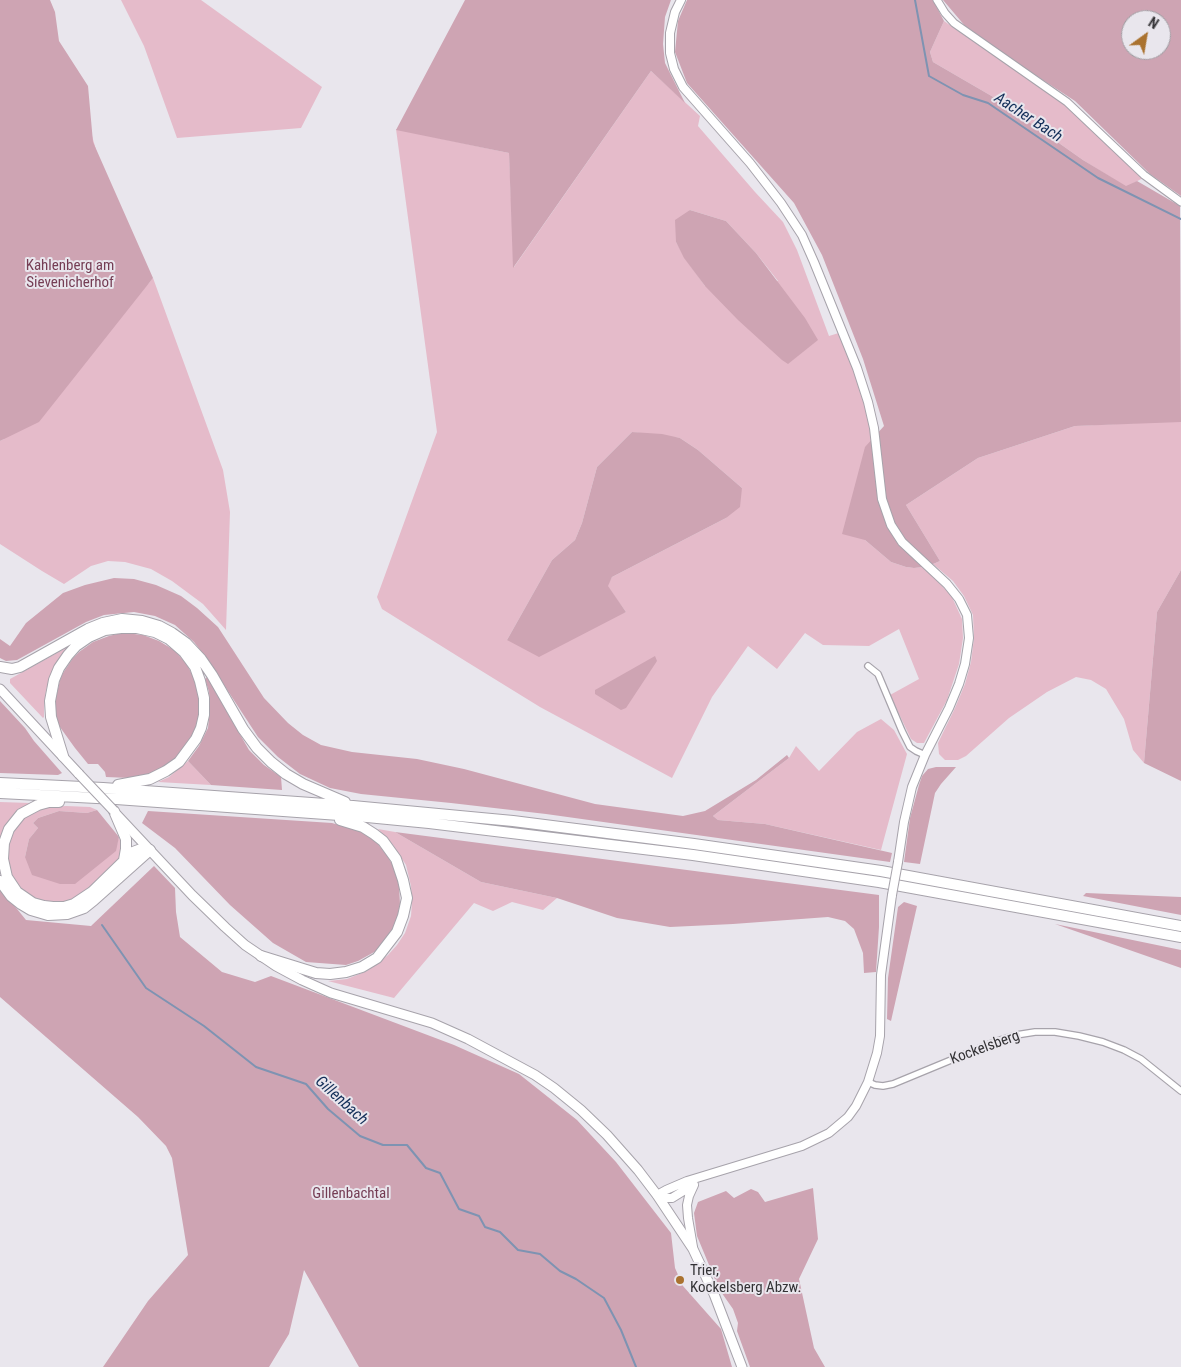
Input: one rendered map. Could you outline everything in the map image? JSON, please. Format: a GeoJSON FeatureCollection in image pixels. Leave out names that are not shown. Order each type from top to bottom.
{"type":"FeatureCollection","features":[{"type":"Feature","properties":{"kind":"highway"},"geometry":{"type":"LineString","coordinates":[[0,668],[12,669],[20,667],[103,623],[122,619],[142,621],[159,626],[186,642],[201,659],[243,729],[257,748],[271,762],[303,784],[353,806]]}},
{"type":"Feature","properties":{"kind":"highway"},"geometry":{"type":"LineString","coordinates":[[63,756],[51,717],[50,701],[54,680],[59,668],[76,646],[89,637],[105,630],[121,628],[137,628],[154,632],[169,639],[184,652],[195,667],[200,681],[204,698],[204,714],[196,739],[179,762],[166,771],[150,779],[103,788]]}},
{"type":"Feature","properties":{"kind":"highway"},"geometry":{"type":"LineString","coordinates":[[0,783],[103,788],[353,806],[513,821],[694,844],[916,877],[1181,926]]}},
{"type":"Feature","properties":{"kind":"highway"},"geometry":{"type":"LineString","coordinates":[[0,793],[116,799],[429,823],[693,855],[879,882],[1181,937]]}},
{"type":"Feature","properties":{"kind":"highway"},"geometry":{"type":"LineString","coordinates":[[116,799],[49,802],[29,809],[18,817],[7,833],[3,848],[3,859],[8,878],[17,892],[33,903],[44,906],[69,905],[87,896],[135,850],[141,848],[150,850]]}},
{"type":"Feature","properties":{"kind":"highway"},"geometry":{"type":"LineString","coordinates":[[114,811],[126,839],[124,860]]}},
{"type":"Feature","properties":{"kind":"highway"},"geometry":{"type":"LineString","coordinates":[[261,956],[316,973],[346,972],[362,967],[377,958],[397,932],[407,898],[396,859],[374,834],[363,827],[351,822],[317,814]]}},
{"type":"Feature","properties":{"kind":"highway"},"geometry":{"type":"LineString","coordinates":[[0,881],[16,900],[31,910],[48,915],[67,914],[77,911],[94,900],[150,850]]}},
{"type":"Feature","properties":{"kind":"main road"},"geometry":{"type":"LineString","coordinates":[[657,1196],[687,1181],[802,1146],[829,1133],[848,1117],[856,1106],[874,1068],[880,1036],[880,975],[904,822],[912,787],[959,684],[969,638],[967,615],[959,599],[947,584],[902,542],[891,525],[882,499],[874,428],[868,402],[853,359],[802,235],[781,203],[750,163],[683,87],[674,69],[670,53],[670,32],[675,12],[681,0]]}},
{"type":"Feature","properties":{"kind":"main road"},"geometry":{"type":"LineString","coordinates":[[0,689],[208,912],[234,936],[261,956],[289,974],[316,987],[432,1023],[468,1039],[534,1075],[568,1099],[594,1122],[618,1146],[657,1196],[693,1249],[714,1294],[742,1367]]}},
{"type":"Feature","properties":{"kind":"main road"},"geometry":{"type":"LineString","coordinates":[[618,1146],[630,1166],[669,1219],[714,1294]]}},
{"type":"Feature","properties":{"kind":"main road"},"geometry":{"type":"LineString","coordinates":[[657,1196],[672,1198],[709,1175]]}},
{"type":"Feature","properties":{"kind":"main road"},"geometry":{"type":"LineString","coordinates":[[693,1249],[687,1205],[694,1185]]}},
{"type":"Feature","properties":{"kind":"street"},"geometry":{"type":"LineString","coordinates":[[937,0],[954,23],[1068,102],[1144,175],[1181,202]]}},
{"type":"Feature","properties":{"kind":"street"},"geometry":{"type":"LineString","coordinates":[[868,666],[878,674],[910,747],[925,756]]}},
{"type":"Feature","properties":{"kind":"street","name":"Kockelsberg"},"geometry":{"type":"LineString","coordinates":[[868,1082],[883,1086],[893,1084],[997,1041],[1035,1032],[1055,1032],[1103,1042],[1124,1050],[1141,1060],[1181,1091]]}},
{"type":"Feature","properties":{"kind":"green space"},"geometry":{"type":"Polygon","coordinates":[[[0,0],[79,91],[101,167],[148,284],[153,278],[223,470],[230,512],[226,630],[203,604],[172,581],[151,569],[125,562],[108,561],[91,566],[64,584],[0,544],[0,441],[4,439],[0,0]]]}},
{"type":"Feature","properties":{"kind":"green space","name":"Kahlenberg am Sievenicherhof"},"geometry":{"type":"Polygon","coordinates":[[[0,0],[50,0],[55,12],[59,41],[88,86],[93,142],[153,278],[39,422],[0,441],[0,0]]]}},
{"type":"Feature","properties":{"kind":"green space"},"geometry":{"type":"Polygon","coordinates":[[[121,0],[201,0],[322,87],[301,128],[177,138],[144,46],[121,0]]]}},
{"type":"Feature","properties":{"kind":"green space"},"geometry":{"type":"Polygon","coordinates":[[[465,0],[671,0],[665,17],[663,44],[665,63],[685,103],[651,71],[513,268],[509,153],[396,130],[465,0]]]}},
{"type":"Feature","properties":{"kind":"green space"},"geometry":{"type":"Polygon","coordinates":[[[687,0],[933,0],[944,21],[930,52],[933,62],[995,98],[1083,160],[1126,186],[1137,181],[1180,206],[1181,422],[1075,426],[978,458],[906,505],[940,561],[933,564],[914,568],[906,567],[891,562],[865,540],[842,534],[865,447],[884,426],[863,359],[822,255],[794,203],[687,83],[675,52],[678,21],[687,0]]]}},
{"type":"Feature","properties":{"kind":"green space"},"geometry":{"type":"Polygon","coordinates":[[[943,0],[1181,0],[1181,196],[1150,174],[1075,101],[971,33],[943,0]]]}},
{"type":"Feature","properties":{"kind":"green space"},"geometry":{"type":"Polygon","coordinates":[[[944,21],[1070,108],[1145,177],[1126,187],[1083,160],[995,98],[933,62],[930,52],[944,21]]]}},
{"type":"Feature","properties":{"kind":"green space"},"geometry":{"type":"Polygon","coordinates":[[[651,71],[700,116],[698,126],[783,222],[797,250],[829,336],[842,332],[874,428],[865,540],[891,562],[906,567],[923,567],[951,595],[962,619],[963,638],[959,664],[947,700],[924,743],[917,743],[911,739],[890,695],[919,679],[899,629],[869,646],[823,645],[805,633],[777,669],[748,646],[712,697],[672,778],[540,707],[382,609],[377,597],[437,432],[396,129],[509,153],[514,267],[651,71]],[[690,210],[676,242],[705,286],[778,281],[756,253],[726,221],[690,210]],[[632,432],[597,467],[582,523],[575,540],[552,560],[507,640],[626,612],[607,586],[612,577],[726,518],[742,488],[698,450],[680,438],[632,432]]]}},
{"type":"Feature","properties":{"kind":"green space"},"geometry":{"type":"Polygon","coordinates":[[[690,210],[726,221],[756,253],[805,318],[818,340],[788,364],[738,320],[705,286],[684,258],[676,242],[675,220],[690,210]]]}},
{"type":"Feature","properties":{"kind":"green space"},"geometry":{"type":"Polygon","coordinates":[[[1181,422],[1181,570],[1157,612],[1144,763],[1133,750],[1124,719],[1106,689],[1091,680],[1076,677],[1047,692],[1009,718],[966,756],[958,760],[945,760],[939,754],[938,743],[965,684],[971,662],[974,638],[973,615],[964,596],[953,581],[933,564],[940,561],[906,505],[978,458],[1075,426],[1181,422]]]}},
{"type":"Feature","properties":{"kind":"green space"},"geometry":{"type":"Polygon","coordinates":[[[632,432],[662,434],[680,438],[698,450],[742,488],[740,507],[726,518],[612,577],[608,586],[626,612],[539,657],[507,640],[552,560],[575,540],[582,523],[597,467],[632,432]]]}},
{"type":"Feature","properties":{"kind":"green space"},"geometry":{"type":"Polygon","coordinates":[[[1181,570],[1181,781],[1144,763],[1157,612],[1181,570]]]}},
{"type":"Feature","properties":{"kind":"green space"},"geometry":{"type":"Polygon","coordinates":[[[114,578],[134,579],[156,585],[181,596],[197,608],[218,627],[264,698],[288,723],[303,735],[321,745],[352,752],[417,759],[464,769],[595,804],[683,816],[705,811],[756,780],[787,755],[789,758],[713,816],[718,820],[765,824],[892,853],[890,862],[546,814],[361,794],[330,788],[300,774],[278,757],[258,737],[194,642],[175,625],[155,616],[134,612],[104,615],[86,622],[17,660],[6,661],[0,658],[0,639],[10,646],[26,623],[63,593],[114,578]]]}},
{"type":"Feature","properties":{"kind":"green space"},"geometry":{"type":"Polygon","coordinates":[[[117,634],[143,635],[159,641],[174,650],[186,663],[194,678],[200,702],[199,720],[194,736],[178,758],[156,773],[130,778],[106,777],[105,772],[98,764],[88,764],[57,723],[56,714],[56,697],[60,680],[73,658],[93,642],[117,634]]]}},
{"type":"Feature","properties":{"kind":"green space"},"geometry":{"type":"Polygon","coordinates":[[[66,648],[52,671],[46,690],[43,718],[10,683],[10,679],[66,648]]]}},
{"type":"Feature","properties":{"kind":"green space"},"geometry":{"type":"Polygon","coordinates":[[[655,656],[657,661],[626,708],[621,710],[595,694],[595,690],[655,656]]]}},
{"type":"Feature","properties":{"kind":"green space"},"geometry":{"type":"Polygon","coordinates":[[[207,677],[249,750],[264,765],[281,777],[282,790],[211,785],[188,761],[199,746],[208,728],[210,708],[209,692],[205,679],[207,677]]]}},
{"type":"Feature","properties":{"kind":"green space"},"geometry":{"type":"Polygon","coordinates":[[[0,701],[62,773],[58,775],[0,773],[0,701]]]}},
{"type":"Feature","properties":{"kind":"green space"},"geometry":{"type":"Polygon","coordinates":[[[881,719],[894,730],[907,754],[881,850],[765,824],[718,820],[713,816],[789,758],[796,746],[819,771],[857,732],[881,719]]]}},
{"type":"Feature","properties":{"kind":"green space"},"geometry":{"type":"Polygon","coordinates":[[[188,761],[211,785],[158,782],[169,777],[188,761]]]}},
{"type":"Feature","properties":{"kind":"green space"},"geometry":{"type":"Polygon","coordinates":[[[956,767],[935,793],[920,864],[904,862],[910,818],[922,776],[928,769],[956,767]]]}},
{"type":"Feature","properties":{"kind":"green space"},"geometry":{"type":"Polygon","coordinates":[[[0,802],[30,803],[31,805],[0,848],[0,802]]]}},
{"type":"Feature","properties":{"kind":"green space"},"geometry":{"type":"Polygon","coordinates":[[[50,807],[90,807],[97,810],[87,813],[59,811],[38,818],[33,823],[38,828],[29,839],[25,857],[115,851],[119,837],[123,849],[119,860],[95,885],[71,902],[57,904],[33,899],[22,891],[7,869],[8,840],[13,828],[24,816],[50,807]]]}},
{"type":"Feature","properties":{"kind":"green space"},"geometry":{"type":"Polygon","coordinates":[[[97,810],[119,837],[116,851],[75,884],[60,884],[32,875],[25,857],[29,839],[38,828],[33,823],[38,818],[59,811],[87,813],[97,810]]]}},
{"type":"Feature","properties":{"kind":"green space"},"geometry":{"type":"Polygon","coordinates":[[[148,811],[332,823],[363,832],[378,844],[396,871],[400,904],[396,923],[387,939],[376,951],[358,961],[346,965],[306,962],[273,943],[230,905],[175,848],[142,823],[148,811]]]}},
{"type":"Feature","properties":{"kind":"green space"},"geometry":{"type":"Polygon","coordinates":[[[378,829],[395,832],[481,882],[557,898],[543,910],[512,902],[493,911],[474,903],[394,998],[328,981],[347,979],[367,971],[377,964],[397,945],[405,933],[411,916],[411,886],[406,865],[393,845],[378,829]]]}},
{"type":"Feature","properties":{"kind":"green space"},"geometry":{"type":"Polygon","coordinates":[[[395,832],[879,895],[876,972],[864,973],[863,953],[854,929],[845,921],[828,917],[670,927],[617,918],[557,898],[481,882],[395,832]]]}},
{"type":"Feature","properties":{"kind":"green space","name":"Gillenbachtal"},"geometry":{"type":"Polygon","coordinates":[[[154,866],[175,888],[180,937],[222,972],[255,982],[271,976],[454,1045],[519,1074],[577,1120],[616,1162],[671,1233],[675,1268],[683,1286],[721,1329],[732,1367],[359,1367],[304,1270],[289,1334],[269,1367],[103,1367],[148,1301],[188,1255],[172,1158],[166,1146],[138,1117],[0,997],[0,888],[26,920],[91,926],[154,866]]]}},
{"type":"Feature","properties":{"kind":"green space"},"geometry":{"type":"Polygon","coordinates":[[[1086,893],[1181,897],[1181,915],[1083,896],[1086,893]]]}},
{"type":"Feature","properties":{"kind":"green space"},"geometry":{"type":"Polygon","coordinates":[[[904,902],[917,906],[891,1021],[887,1019],[888,978],[898,907],[904,902]]]}},
{"type":"Feature","properties":{"kind":"green space"},"geometry":{"type":"Polygon","coordinates":[[[1055,924],[1181,950],[1181,968],[1055,924]]]}},
{"type":"Feature","properties":{"kind":"green space"},"geometry":{"type":"Polygon","coordinates":[[[813,1188],[818,1239],[799,1279],[814,1348],[825,1367],[750,1367],[737,1331],[738,1323],[733,1309],[719,1289],[697,1236],[694,1213],[698,1202],[726,1191],[734,1198],[751,1189],[758,1192],[765,1202],[813,1188]]]}},
{"type":"Feature","properties":{"kind":"waterway","name":"Aacher Bach"},"geometry":{"type":"LineString","coordinates":[[915,0],[929,76],[963,95],[988,103],[1098,178],[1181,219]]}},
{"type":"Feature","properties":{"kind":"waterway","name":"Gillenbach"},"geometry":{"type":"LineString","coordinates":[[102,925],[146,988],[204,1026],[256,1067],[306,1084],[328,1109],[360,1136],[383,1145],[407,1145],[426,1168],[440,1173],[459,1209],[479,1216],[485,1227],[500,1232],[518,1250],[540,1254],[560,1271],[576,1279],[604,1298],[621,1330],[636,1367]]}},
{"type":"Feature","properties":{"kind":"place","name":"Trier, Kockelsberg Abzw."},"geometry":{"type":"Point","coordinates":[680,1280]}}]}
